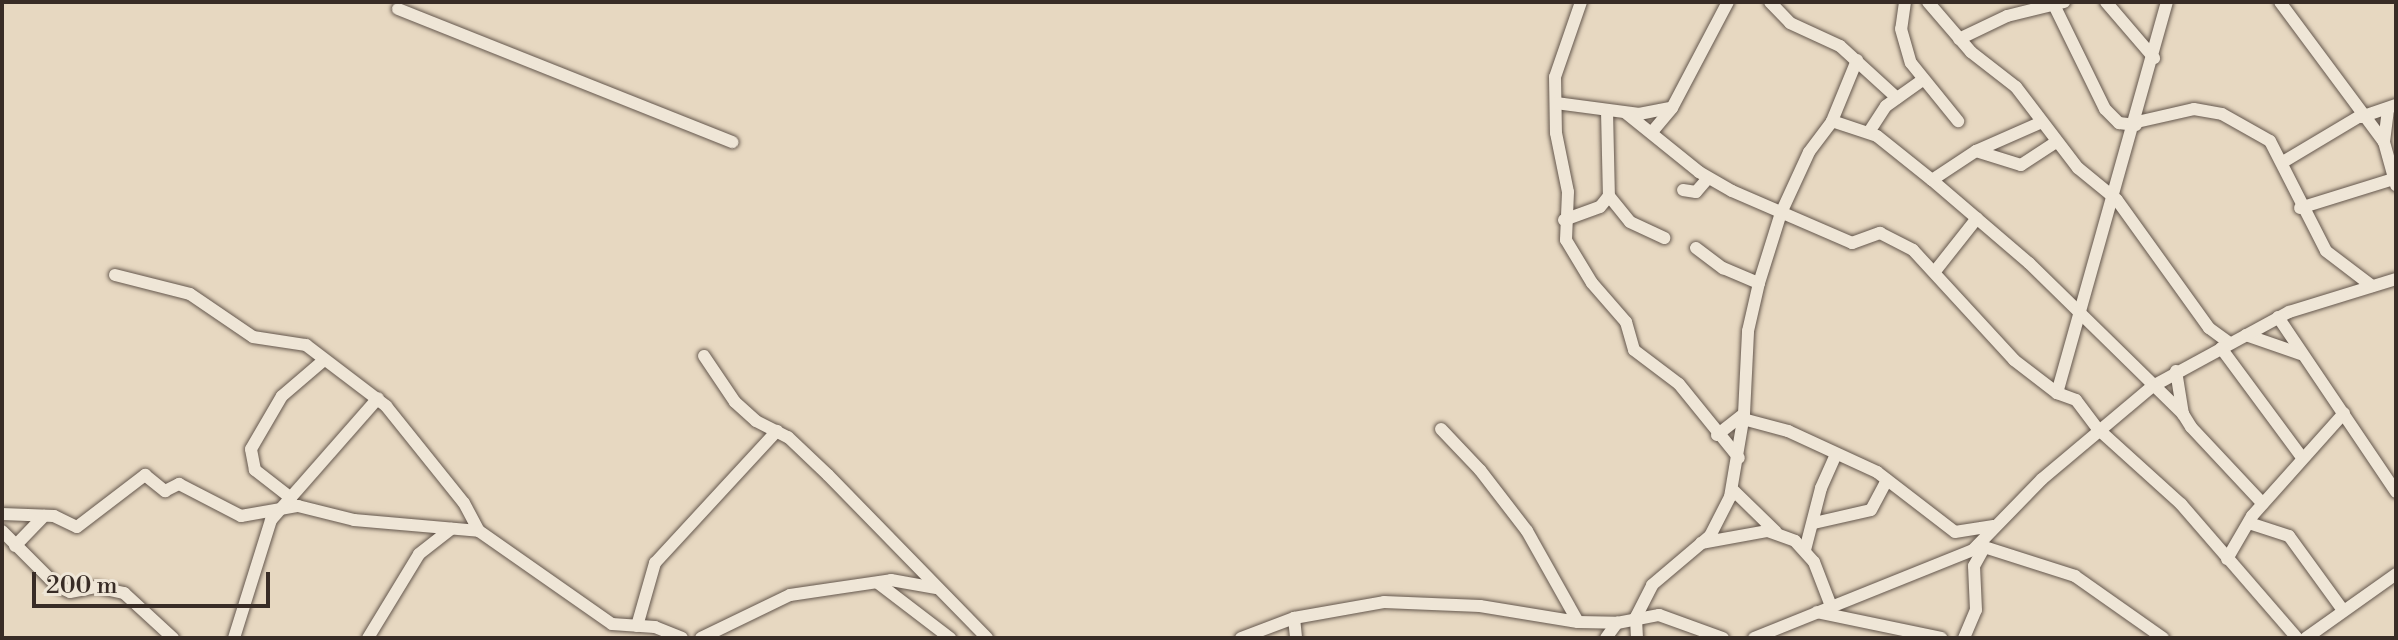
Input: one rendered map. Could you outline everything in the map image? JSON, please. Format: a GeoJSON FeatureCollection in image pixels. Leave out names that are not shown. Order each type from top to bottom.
{"type":"FeatureCollection","features":[{"type":"Feature","properties":{"kind":"street"},"geometry":{"type":"LineString","coordinates":[[1581,2],[1557,60],[1556,133],[1568,192],[1564,220],[1570,249],[1626,322],[1634,350],[1679,384],[1717,435],[1739,458]]}},
{"type":"Feature","properties":{"kind":"street"},"geometry":{"type":"LineString","coordinates":[[1652,132],[1672,108],[1728,2]]}},
{"type":"Feature","properties":{"kind":"street"},"geometry":{"type":"LineString","coordinates":[[1770,2],[1790,23],[1857,60],[1897,98]]}},
{"type":"Feature","properties":{"kind":"street"},"geometry":{"type":"LineString","coordinates":[[1922,2],[1905,4],[1902,40],[1921,81],[1958,121]]}},
{"type":"Feature","properties":{"kind":"street"},"geometry":{"type":"LineString","coordinates":[[1928,2],[1959,39],[2016,87],[2067,156],[2113,196],[2301,456]]}},
{"type":"Feature","properties":{"kind":"street"},"geometry":{"type":"LineString","coordinates":[[2106,2],[2154,58]]}},
{"type":"Feature","properties":{"kind":"street"},"geometry":{"type":"LineString","coordinates":[[2057,393],[2141,107],[2167,2]]}},
{"type":"Feature","properties":{"kind":"street"},"geometry":{"type":"LineString","coordinates":[[2298,2],[2283,5],[2360,116],[2384,142]]}},
{"type":"Feature","properties":{"kind":"street"},"geometry":{"type":"LineString","coordinates":[[1959,39],[2007,16],[2059,3],[2105,109],[2119,123],[2136,124],[2184,109],[2222,114],[2270,141],[2283,162],[2300,208],[2326,251],[2372,286]]}},
{"type":"Feature","properties":{"kind":"street"},"geometry":{"type":"LineString","coordinates":[[398,9],[733,142]]}},
{"type":"Feature","properties":{"kind":"street"},"geometry":{"type":"LineString","coordinates":[[1637,638],[1636,617],[1663,570],[1700,544],[1716,528],[1733,490],[1744,416],[1748,331],[1759,283],[1781,213],[1809,152],[1832,121],[1857,60]]}},
{"type":"Feature","properties":{"kind":"street"},"geometry":{"type":"LineString","coordinates":[[1869,132],[1897,98],[1921,81]]}},
{"type":"Feature","properties":{"kind":"street"},"geometry":{"type":"LineString","coordinates":[[1556,103],[1626,113],[1672,108]]}},
{"type":"Feature","properties":{"kind":"street"},"geometry":{"type":"LineString","coordinates":[[2141,107],[2151,120]]}},
{"type":"Feature","properties":{"kind":"street"},"geometry":{"type":"LineString","coordinates":[[2283,162],[2360,116],[2392,107],[2384,142],[2394,182],[2300,208]]}},
{"type":"Feature","properties":{"kind":"street"},"geometry":{"type":"LineString","coordinates":[[1605,202],[1607,111]]}},
{"type":"Feature","properties":{"kind":"street"},"geometry":{"type":"LineString","coordinates":[[1626,113],[1708,178],[1852,243],[1887,234],[1936,270],[2014,360],[2057,393],[2076,400],[2098,429],[2181,504],[2297,638]]}},
{"type":"Feature","properties":{"kind":"street"},"geometry":{"type":"LineString","coordinates":[[1832,121],[1869,132],[1977,218],[2082,313],[2183,414],[2212,453],[2263,504]]}},
{"type":"Feature","properties":{"kind":"street"},"geometry":{"type":"LineString","coordinates":[[1932,180],[1976,151],[2042,122]]}},
{"type":"Feature","properties":{"kind":"street"},"geometry":{"type":"LineString","coordinates":[[2043,155],[2056,142]]}},
{"type":"Feature","properties":{"kind":"street"},"geometry":{"type":"LineString","coordinates":[[1976,151],[2011,165],[2043,155],[2067,156]]}},
{"type":"Feature","properties":{"kind":"street"},"geometry":{"type":"LineString","coordinates":[[1683,190],[1696,192],[1708,178]]}},
{"type":"Feature","properties":{"kind":"street"},"geometry":{"type":"LineString","coordinates":[[1564,220],[1605,202]]}},
{"type":"Feature","properties":{"kind":"street"},"geometry":{"type":"LineString","coordinates":[[1605,202],[1617,208],[1630,222],[1665,238]]}},
{"type":"Feature","properties":{"kind":"street"},"geometry":{"type":"LineString","coordinates":[[1936,270],[1977,218]]}},
{"type":"Feature","properties":{"kind":"street"},"geometry":{"type":"LineString","coordinates":[[1696,248],[1723,268],[1759,283]]}},
{"type":"Feature","properties":{"kind":"street"},"geometry":{"type":"LineString","coordinates":[[115,275],[190,294],[253,337],[294,339],[378,398],[469,512],[479,531],[601,618],[682,638]]}},
{"type":"Feature","properties":{"kind":"street"},"geometry":{"type":"LineString","coordinates":[[1964,638],[1976,610],[1974,566],[1981,546],[1997,525],[2098,429],[2176,371],[2278,317],[2396,279]]}},
{"type":"Feature","properties":{"kind":"street"},"geometry":{"type":"LineString","coordinates":[[2278,317],[2396,492]]}},
{"type":"Feature","properties":{"kind":"street"},"geometry":{"type":"LineString","coordinates":[[2246,335],[2301,354]]}},
{"type":"Feature","properties":{"kind":"street"},"geometry":{"type":"LineString","coordinates":[[704,356],[735,402],[777,431],[839,486],[987,638]]}},
{"type":"Feature","properties":{"kind":"street"},"geometry":{"type":"LineString","coordinates":[[291,498],[255,470],[251,449],[282,396],[324,360]]}},
{"type":"Feature","properties":{"kind":"street"},"geometry":{"type":"LineString","coordinates":[[2176,371],[2183,414]]}},
{"type":"Feature","properties":{"kind":"street"},"geometry":{"type":"LineString","coordinates":[[234,638],[263,538],[279,507],[291,498],[378,398]]}},
{"type":"Feature","properties":{"kind":"street"},"geometry":{"type":"LineString","coordinates":[[2227,559],[2249,523],[2301,456],[2344,413]]}},
{"type":"Feature","properties":{"kind":"street"},"geometry":{"type":"LineString","coordinates":[[1717,435],[1744,416]]}},
{"type":"Feature","properties":{"kind":"street"},"geometry":{"type":"LineString","coordinates":[[1744,416],[1788,431],[1887,480],[1955,532],[1997,525]]}},
{"type":"Feature","properties":{"kind":"street"},"geometry":{"type":"LineString","coordinates":[[1441,429],[1480,470],[1527,531],[1578,622]]}},
{"type":"Feature","properties":{"kind":"street"},"geometry":{"type":"LineString","coordinates":[[637,626],[655,563],[777,431]]}},
{"type":"Feature","properties":{"kind":"street"},"geometry":{"type":"LineString","coordinates":[[1805,550],[1836,455]]}},
{"type":"Feature","properties":{"kind":"street"},"geometry":{"type":"LineString","coordinates":[[2,514],[44,516],[77,527],[140,475],[165,491],[179,484],[241,516],[279,507],[479,531]]}},
{"type":"Feature","properties":{"kind":"street"},"geometry":{"type":"LineString","coordinates":[[1814,523],[1871,510],[1887,480]]}},
{"type":"Feature","properties":{"kind":"street"},"geometry":{"type":"LineString","coordinates":[[1733,490],[1778,533],[1805,550],[1831,606]]}},
{"type":"Feature","properties":{"kind":"street"},"geometry":{"type":"LineString","coordinates":[[368,638],[419,554],[454,529],[469,512]]}},
{"type":"Feature","properties":{"kind":"street"},"geometry":{"type":"LineString","coordinates":[[15,546],[44,516]]}},
{"type":"Feature","properties":{"kind":"street"},"geometry":{"type":"LineString","coordinates":[[2249,523],[2289,536],[2342,609]]}},
{"type":"Feature","properties":{"kind":"street"},"geometry":{"type":"LineString","coordinates":[[2,531],[65,591],[96,587],[124,593],[173,638]]}},
{"type":"Feature","properties":{"kind":"street"},"geometry":{"type":"LineString","coordinates":[[1700,544],[1778,533]]}},
{"type":"Feature","properties":{"kind":"street"},"geometry":{"type":"LineString","coordinates":[[1754,638],[1981,546],[2075,576],[2163,638]]}},
{"type":"Feature","properties":{"kind":"street"},"geometry":{"type":"LineString","coordinates":[[2306,638],[2322,633],[2342,609],[2396,574]]}},
{"type":"Feature","properties":{"kind":"street"},"geometry":{"type":"LineString","coordinates":[[701,638],[774,600],[878,583],[912,581],[939,589]]}},
{"type":"Feature","properties":{"kind":"street"},"geometry":{"type":"LineString","coordinates":[[878,583],[950,638]]}},
{"type":"Feature","properties":{"kind":"street"},"geometry":{"type":"LineString","coordinates":[[1241,638],[1294,618],[1384,602],[1480,606],[1578,622],[1617,623],[1659,615],[1723,638]]}},
{"type":"Feature","properties":{"kind":"street"},"geometry":{"type":"LineString","coordinates":[[1817,612],[1941,638]]}},
{"type":"Feature","properties":{"kind":"street"},"geometry":{"type":"LineString","coordinates":[[1294,618],[1296,638]]}},
{"type":"Feature","properties":{"kind":"street"},"geometry":{"type":"LineString","coordinates":[[1606,638],[1617,623]]}}]}
